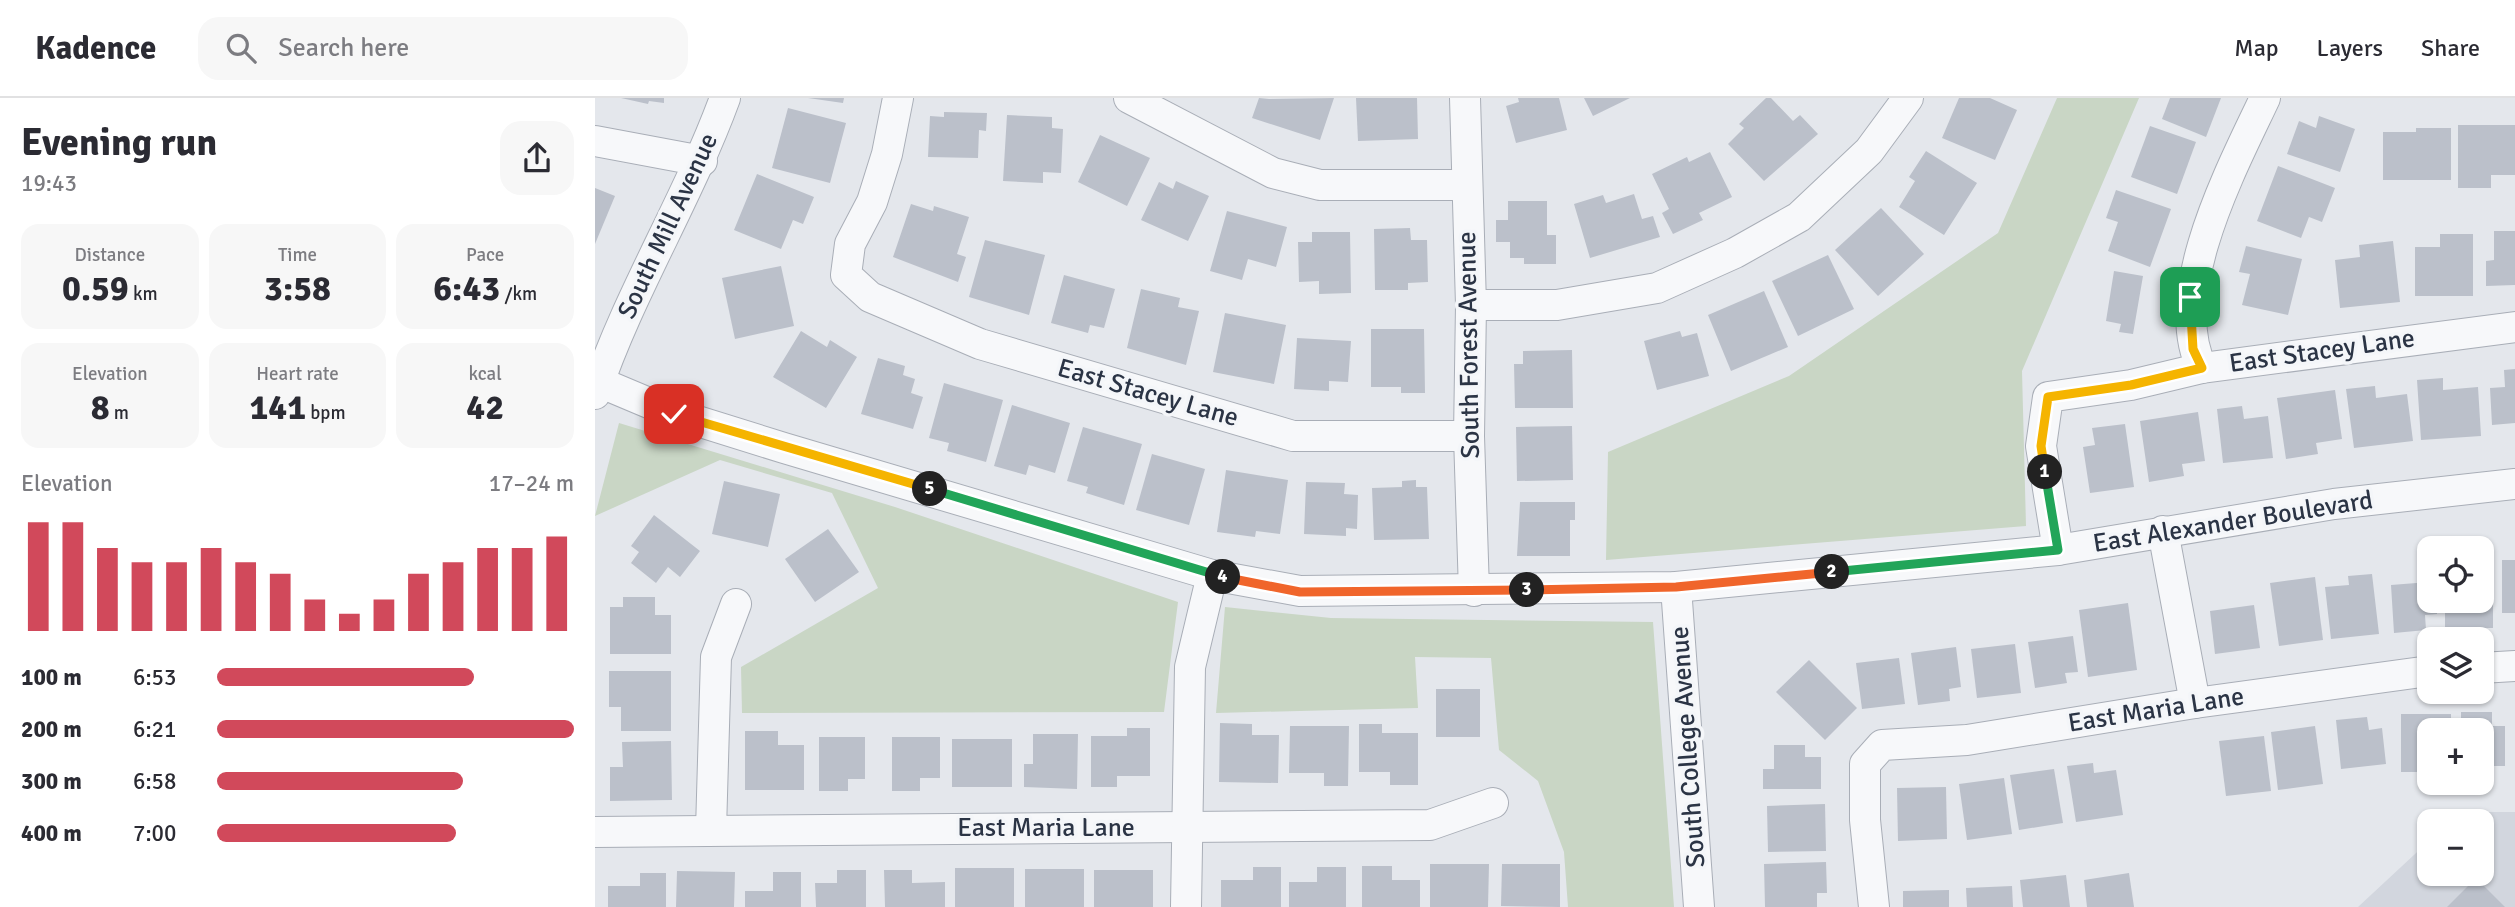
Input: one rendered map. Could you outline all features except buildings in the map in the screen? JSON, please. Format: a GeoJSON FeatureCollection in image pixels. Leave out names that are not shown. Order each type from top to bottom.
{"type":"FeatureCollection","features":[{"type":"Feature","properties":{"kind":"street","name":"South Mill Avenue"},"geometry":{"type":"LineString","coordinates":[[597,388],[702,161],[725,98]]}},
{"type":"Feature","properties":{"kind":"street","name":"East Stacey Lane"},"geometry":{"type":"LineString","coordinates":[[898,98],[887,154],[872,202],[851,244],[846,275],[870,297],[980,344],[1293,436],[1469,436]]}},
{"type":"Feature","properties":{"kind":"street"},"geometry":{"type":"LineString","coordinates":[[1129,98],[1273,173],[1320,185],[1466,185]]}},
{"type":"Feature","properties":{"kind":"street","name":"South Forest Avenue"},"geometry":{"type":"LineString","coordinates":[[1465,98],[1471,304],[1469,436],[1474,592]]}},
{"type":"Feature","properties":{"kind":"street"},"geometry":{"type":"LineString","coordinates":[[1471,304],[1557,304],[1657,288],[1735,253],[1799,217],[1870,151],[1908,98]]}},
{"type":"Feature","properties":{"kind":"street"},"geometry":{"type":"LineString","coordinates":[[2202,368],[2193,349],[2190,297],[2207,232],[2265,98]]}},
{"type":"Feature","properties":{"kind":"street"},"geometry":{"type":"LineString","coordinates":[[595,141],[702,161]]}},
{"type":"Feature","properties":{"kind":"street","name":"East Stacey Lane"},"geometry":{"type":"LineString","coordinates":[[2058,550],[2041,446],[2048,397],[2131,385],[2202,368],[2515,327]]}},
{"type":"Feature","properties":{"kind":"street","name":"East Alexander Boulevard"},"geometry":{"type":"LineString","coordinates":[[597,388],[687,418],[1212,575],[1300,592],[1474,592],[1676,587],[2058,550],[2334,504],[2515,484]]}},
{"type":"Feature","properties":{"kind":"street"},"geometry":{"type":"LineString","coordinates":[[2163,531],[2195,703]]}},
{"type":"Feature","properties":{"kind":"street"},"geometry":{"type":"LineString","coordinates":[[1186,907],[1185,828],[1190,667],[1212,575]]}},
{"type":"Feature","properties":{"kind":"street","name":"South College Avenue"},"geometry":{"type":"LineString","coordinates":[[1676,587],[1699,907]]}},
{"type":"Feature","properties":{"kind":"street"},"geometry":{"type":"LineString","coordinates":[[711,830],[716,657],[736,604]]}},
{"type":"Feature","properties":{"kind":"street"},"geometry":{"type":"LineString","coordinates":[[2494,667],[2515,666]]}},
{"type":"Feature","properties":{"kind":"street","name":"East Maria Lane"},"geometry":{"type":"LineString","coordinates":[[1874,907],[1865,820],[1865,764],[1882,745],[1968,740],[2195,703],[2417,673]]}},
{"type":"Feature","properties":{"kind":"street","name":"East Maria Lane"},"geometry":{"type":"LineString","coordinates":[[595,832],[1430,825],[1493,803]]}},
{"type":"Feature","properties":{"kind":"shaded area"},"geometry":{"type":"Polygon","coordinates":[[[2494,812],[2515,812],[2515,907],[2358,907],[2417,852],[2417,886],[2494,886],[2494,812]]]}},
{"type":"Feature","properties":{"kind":"green space"},"geometry":{"type":"Polygon","coordinates":[[[2057,98],[2139,98],[2022,371],[2026,526],[1606,560],[1608,452],[1789,376],[1998,233],[2057,98]]]}},
{"type":"Feature","properties":{"kind":"green space"},"geometry":{"type":"Polygon","coordinates":[[[619,423],[895,507],[1178,602],[1164,712],[742,713],[741,667],[878,588],[832,493],[720,460],[595,516],[619,423]]]}},
{"type":"Feature","properties":{"kind":"green space"},"geometry":{"type":"Polygon","coordinates":[[[1225,607],[1331,618],[1653,622],[1674,907],[1568,907],[1564,852],[1538,781],[1499,750],[1491,658],[1415,657],[1418,708],[1216,713],[1225,607]]]}},
{"type":"Feature","properties":{"kind":"route"},"geometry":{"type":"LineString","coordinates":[[674,414],[1212,575],[1300,592],[1474,592],[1676,587],[2058,550],[2041,446],[2048,397],[2131,385],[2202,368],[2193,349],[2190,297]]}}]}
